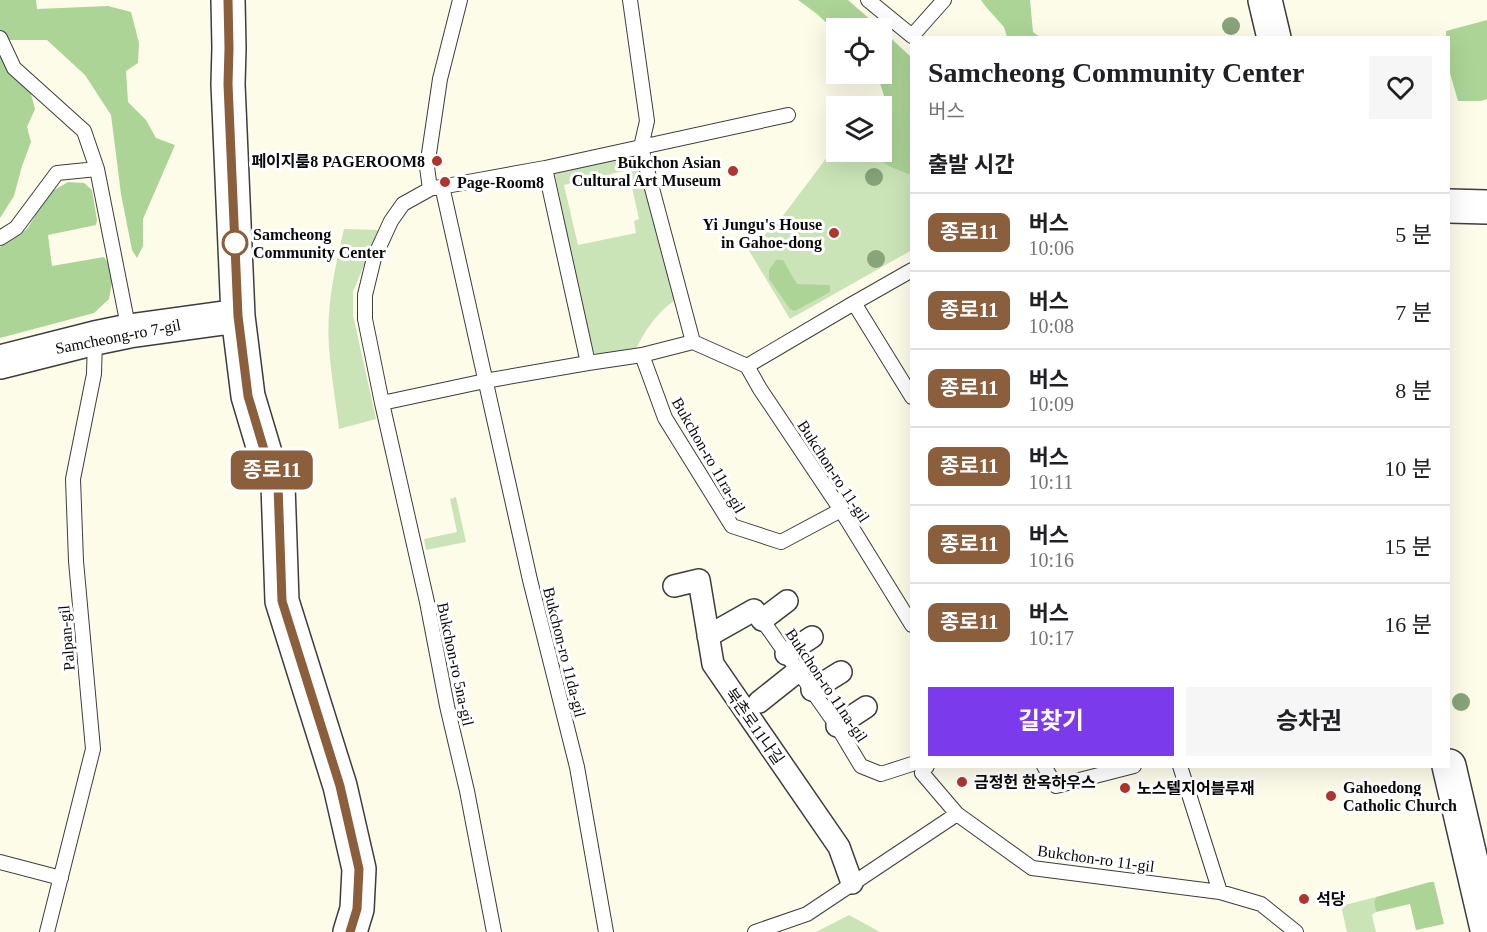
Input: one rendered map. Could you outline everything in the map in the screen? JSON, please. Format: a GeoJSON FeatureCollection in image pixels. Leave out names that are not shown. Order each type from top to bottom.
{"type":"FeatureCollection","features":[{"type":"Feature","properties":{"kind":"street"},"geometry":{"type":"LineString","coordinates":[[228,0],[228,84],[238,316],[248,396],[265,453],[278,485],[282,601],[340,786],[359,869],[357,909],[350,932]]}},
{"type":"Feature","properties":{"kind":"street"},"geometry":{"type":"LineString","coordinates":[[1265,0],[1274,36]]}},
{"type":"Feature","properties":{"kind":"street"},"geometry":{"type":"LineString","coordinates":[[1450,206],[1486,205]]}},
{"type":"Feature","properties":{"kind":"street","name":"Samcheong-ro 7-gil"},"geometry":{"type":"LineString","coordinates":[[0,362],[129,331],[238,316]]}},
{"type":"Feature","properties":{"kind":"street","name":"북촌로11나길"},"geometry":{"type":"LineString","coordinates":[[674,586],[699,580],[713,664],[839,847],[852,883]]}},
{"type":"Feature","properties":{"kind":"street"},"geometry":{"type":"LineString","coordinates":[[708,636],[787,601]]}},
{"type":"Feature","properties":{"kind":"street"},"geometry":{"type":"LineString","coordinates":[[759,702],[812,637]]}},
{"type":"Feature","properties":{"kind":"street"},"geometry":{"type":"LineString","coordinates":[[812,690],[841,672]]}},
{"type":"Feature","properties":{"kind":"street"},"geometry":{"type":"LineString","coordinates":[[837,726],[866,707]]}},
{"type":"Feature","properties":{"kind":"street"},"geometry":{"type":"LineString","coordinates":[[1450,768],[1473,851],[1487,929]]}},
{"type":"Feature","properties":{"kind":"lane"},"geometry":{"type":"LineString","coordinates":[[460,0],[440,79],[427,167],[436,188],[545,168],[788,115]]}},
{"type":"Feature","properties":{"kind":"lane"},"geometry":{"type":"LineString","coordinates":[[630,0],[647,121],[641,147],[693,342]]}},
{"type":"Feature","properties":{"kind":"lane"},"geometry":{"type":"LineString","coordinates":[[868,0],[911,36]]}},
{"type":"Feature","properties":{"kind":"lane"},"geometry":{"type":"LineString","coordinates":[[913,36],[944,0]]}},
{"type":"Feature","properties":{"kind":"lane"},"geometry":{"type":"LineString","coordinates":[[0,38],[14,68],[84,131],[97,169],[129,331]]}},
{"type":"Feature","properties":{"kind":"lane"},"geometry":{"type":"LineString","coordinates":[[545,168],[588,363]]}},
{"type":"Feature","properties":{"kind":"lane"},"geometry":{"type":"LineString","coordinates":[[0,238],[16,228],[57,173],[97,169]]}},
{"type":"Feature","properties":{"kind":"lane","name":"Bukchon-ro 11da-gil"},"geometry":{"type":"LineString","coordinates":[[436,188],[485,381],[530,580],[577,766],[606,932]]}},
{"type":"Feature","properties":{"kind":"lane","name":"Bukchon-ro 5na-gil"},"geometry":{"type":"LineString","coordinates":[[436,188],[403,204],[391,221],[374,258],[365,294],[365,319],[467,791],[494,932]]}},
{"type":"Feature","properties":{"kind":"lane"},"geometry":{"type":"LineString","coordinates":[[382,403],[485,381],[642,355],[693,342],[747,366],[910,271]]}},
{"type":"Feature","properties":{"kind":"lane"},"geometry":{"type":"LineString","coordinates":[[854,303],[910,395]]}},
{"type":"Feature","properties":{"kind":"lane","name":"Palpan-gil"},"geometry":{"type":"LineString","coordinates":[[47,932],[93,749],[76,561],[73,478],[94,374],[96,338]]}},
{"type":"Feature","properties":{"kind":"lane","name":"Bukchon-ro 11ra-gil"},"geometry":{"type":"LineString","coordinates":[[642,355],[665,418],[732,526],[781,542],[841,510]]}},
{"type":"Feature","properties":{"kind":"lane","name":"Bukchon-ro 11-gil"},"geometry":{"type":"LineString","coordinates":[[747,366],[841,510],[910,622]]}},
{"type":"Feature","properties":{"kind":"lane","name":"Bukchon-ro 11na-gil"},"geometry":{"type":"LineString","coordinates":[[758,615],[837,726],[861,766],[881,774],[910,765]]}},
{"type":"Feature","properties":{"kind":"lane","name":"Bukchon-ro 11-gil"},"geometry":{"type":"LineString","coordinates":[[926,768],[922,773],[957,814],[1032,868],[1220,892],[1261,904],[1296,932]]}},
{"type":"Feature","properties":{"kind":"lane"},"geometry":{"type":"LineString","coordinates":[[1045,768],[1056,786],[1126,768]]}},
{"type":"Feature","properties":{"kind":"lane"},"geometry":{"type":"LineString","coordinates":[[1181,768],[1220,892]]}},
{"type":"Feature","properties":{"kind":"lane"},"geometry":{"type":"LineString","coordinates":[[755,932],[807,914],[957,814]]}},
{"type":"Feature","properties":{"kind":"lane"},"geometry":{"type":"LineString","coordinates":[[0,862],[61,878]]}},
{"type":"Feature","properties":{"kind":"green space"},"geometry":{"type":"Polygon","coordinates":[[[0,0],[36,0],[37,9],[108,6],[131,12],[139,43],[138,63],[126,71],[128,102],[146,120],[156,138],[175,145],[143,219],[143,246],[137,258],[132,250],[121,194],[111,115],[85,75],[47,40],[0,40],[0,0]]]}},
{"type":"Feature","properties":{"kind":"green space"},"geometry":{"type":"Polygon","coordinates":[[[798,0],[848,0],[869,18],[826,18],[826,22],[798,0]]]}},
{"type":"Feature","properties":{"kind":"green space"},"geometry":{"type":"Polygon","coordinates":[[[981,0],[1030,0],[1033,32],[1039,36],[1007,36],[1004,27],[981,0]]]}},
{"type":"Feature","properties":{"kind":"green space"},"geometry":{"type":"Polygon","coordinates":[[[1487,20],[1487,99],[1458,101],[1450,73],[1450,36],[1446,36],[1446,31],[1487,20]]]}},
{"type":"Feature","properties":{"kind":"green space"},"geometry":{"type":"Polygon","coordinates":[[[892,39],[910,56],[910,174],[882,162],[892,162],[892,96],[884,96],[880,84],[892,84],[892,39]]]}},
{"type":"Feature","properties":{"kind":"green space"},"geometry":{"type":"Polygon","coordinates":[[[0,55],[29,87],[35,109],[27,127],[31,142],[14,196],[0,218],[0,55]]]}},
{"type":"Feature","properties":{"kind":"green space"},"geometry":{"type":"Polygon","coordinates":[[[910,106],[910,251],[790,319],[748,249],[776,225],[826,159],[826,162],[892,162],[892,136],[910,106]]]}},
{"type":"Feature","properties":{"kind":"green space"},"geometry":{"type":"Polygon","coordinates":[[[616,159],[640,169],[675,298],[651,323],[635,351],[601,357],[590,350],[555,174],[616,159]],[[628,170],[564,185],[578,245],[636,233],[634,221],[639,219],[628,170]]]}},
{"type":"Feature","properties":{"kind":"green space"},"geometry":{"type":"Polygon","coordinates":[[[68,182],[84,183],[92,190],[97,220],[96,225],[48,235],[52,266],[104,257],[108,263],[112,282],[109,299],[94,313],[0,338],[0,247],[27,229],[49,193],[68,182]]]}},
{"type":"Feature","properties":{"kind":"green space"},"geometry":{"type":"Polygon","coordinates":[[[344,229],[378,230],[353,292],[353,315],[376,419],[339,429],[328,332],[332,287],[344,229]]]}},
{"type":"Feature","properties":{"kind":"green space"},"geometry":{"type":"Polygon","coordinates":[[[776,260],[783,260],[797,284],[830,285],[830,292],[795,311],[790,309],[769,279],[769,270],[776,260]]]}},
{"type":"Feature","properties":{"kind":"green space"},"geometry":{"type":"Polygon","coordinates":[[[456,497],[466,542],[426,550],[424,539],[457,532],[450,499],[456,497]]]}},
{"type":"Feature","properties":{"kind":"green space"},"geometry":{"type":"Polygon","coordinates":[[[1434,882],[1444,924],[1416,930],[1410,904],[1376,912],[1374,902],[1376,897],[1434,882]]]}},
{"type":"Feature","properties":{"kind":"green space"},"geometry":{"type":"Polygon","coordinates":[[[1376,897],[1374,902],[1376,912],[1372,915],[1376,932],[1347,932],[1341,906],[1376,897]]]}},
{"type":"Feature","properties":{"kind":"green space"},"geometry":{"type":"Polygon","coordinates":[[[849,915],[880,932],[816,932],[849,915]]]}},
{"type":"Feature","properties":{"kind":"bus line","name":"종로11"},"geometry":{"type":"LineString","coordinates":[[228,0],[228,84],[238,316],[248,396],[265,453],[278,485],[282,601],[340,786],[359,869],[357,909],[350,932]]}},
{"type":"Feature","properties":{"kind":"place","name":"페이지룸8 PAGEROOM8"},"geometry":{"type":"Point","coordinates":[437,161]}},
{"type":"Feature","properties":{"kind":"place","name":"Bukchon Asian Cultural Art Museum"},"geometry":{"type":"Point","coordinates":[733,171]}},
{"type":"Feature","properties":{"kind":"place","name":"Page-Room8"},"geometry":{"type":"Point","coordinates":[445,182]}},
{"type":"Feature","properties":{"kind":"place","name":"Yi Jungu's House in Gahoe-dong"},"geometry":{"type":"Point","coordinates":[834,233]}},
{"type":"Feature","properties":{"kind":"place","name":"Samcheong Community Center"},"geometry":{"type":"Point","coordinates":[235,243]}},
{"type":"Feature","properties":{"kind":"place","name":"금정헌 한옥하우스"},"geometry":{"type":"Point","coordinates":[962,782]}},
{"type":"Feature","properties":{"kind":"place","name":"노스텔지어블루재"},"geometry":{"type":"Point","coordinates":[1125,788]}},
{"type":"Feature","properties":{"kind":"place","name":"Gahoedong Catholic Church"},"geometry":{"type":"Point","coordinates":[1331,796]}},
{"type":"Feature","properties":{"kind":"place","name":"석당"},"geometry":{"type":"Point","coordinates":[1304,899]}}]}
